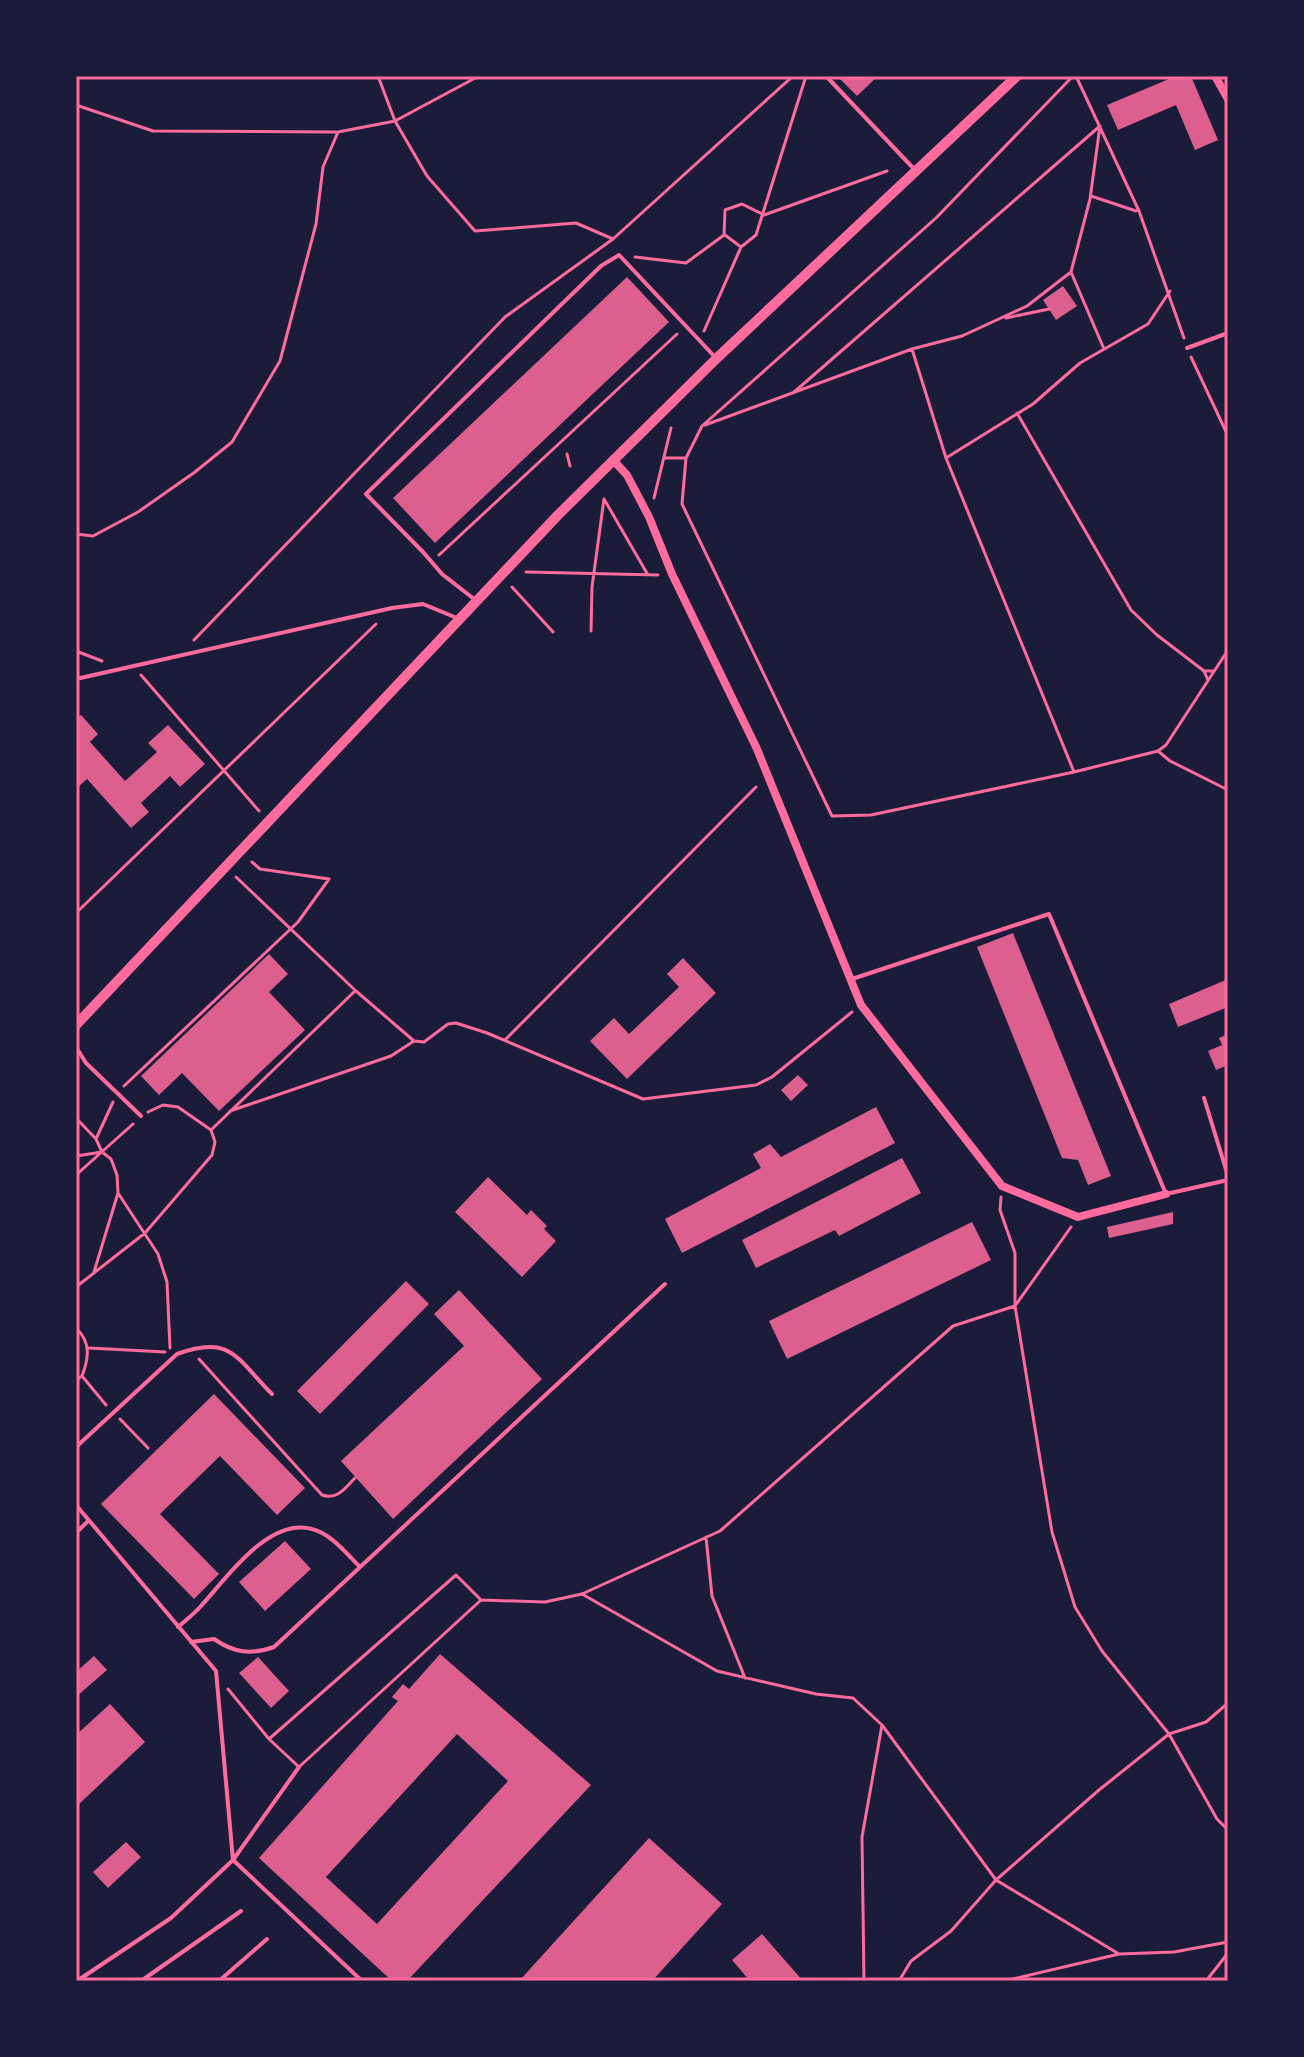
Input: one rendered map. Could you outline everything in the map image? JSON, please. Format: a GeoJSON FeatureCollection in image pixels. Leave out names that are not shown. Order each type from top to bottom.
{"type":"FeatureCollection","features":[{"type":"Feature","properties":{"kind":"street"},"geometry":{"type":"LineString","coordinates":[[76,1025],[613,460],[1017,76]]}},
{"type":"Feature","properties":{"kind":"street"},"geometry":{"type":"LineString","coordinates":[[1215,76],[1228,99]]}},
{"type":"Feature","properties":{"kind":"street"},"geometry":{"type":"LineString","coordinates":[[613,460],[627,475],[649,517],[672,574],[757,749],[861,1005],[1002,1186],[1078,1217],[1166,1194]]}},
{"type":"Feature","properties":{"kind":"lane"},"geometry":{"type":"LineString","coordinates":[[826,76],[917,171]]}},
{"type":"Feature","properties":{"kind":"lane"},"geometry":{"type":"LineString","coordinates":[[476,601],[430,563],[366,494],[601,266],[619,255],[717,358]]}},
{"type":"Feature","properties":{"kind":"lane"},"geometry":{"type":"LineString","coordinates":[[1187,348],[1228,333]]}},
{"type":"Feature","properties":{"kind":"lane"},"geometry":{"type":"LineString","coordinates":[[76,679],[392,608],[423,604],[459,619]]}},
{"type":"Feature","properties":{"kind":"lane"},"geometry":{"type":"LineString","coordinates":[[852,979],[1049,914],[1166,1194],[1228,1178],[1204,1098]]}},
{"type":"Feature","properties":{"kind":"lane"},"geometry":{"type":"LineString","coordinates":[[76,1047],[86,1063],[141,1116]]}},
{"type":"Feature","properties":{"kind":"lane"},"geometry":{"type":"LineString","coordinates":[[191,1642],[214,1639],[229,1650],[243,1652],[260,1652],[274,1647],[665,1284]]}},
{"type":"Feature","properties":{"kind":"lane"},"geometry":{"type":"LineString","coordinates":[[76,1447],[177,1354],[191,1349],[217,1345],[228,1350],[272,1394]]}},
{"type":"Feature","properties":{"kind":"lane"},"geometry":{"type":"LineString","coordinates":[[76,1505],[216,1671],[233,1860],[362,1981]]}},
{"type":"Feature","properties":{"kind":"lane"},"geometry":{"type":"LineString","coordinates":[[76,1533],[89,1520]]}},
{"type":"Feature","properties":{"kind":"lane"},"geometry":{"type":"LineString","coordinates":[[178,1627],[201,1606],[231,1568],[279,1532],[299,1527],[314,1529],[360,1567]]}},
{"type":"Feature","properties":{"kind":"lane"},"geometry":{"type":"LineString","coordinates":[[77,1981],[171,1918],[233,1860],[299,1767]]}},
{"type":"Feature","properties":{"kind":"lane"},"geometry":{"type":"LineString","coordinates":[[141,1981],[241,1911]]}},
{"type":"Feature","properties":{"kind":"lane"},"geometry":{"type":"LineString","coordinates":[[219,1981],[267,1939]]}},
{"type":"Feature","properties":{"kind":"path"},"geometry":{"type":"LineString","coordinates":[[378,76],[395,121],[427,176],[475,231],[576,223],[613,239]]}},
{"type":"Feature","properties":{"kind":"path"},"geometry":{"type":"LineString","coordinates":[[76,105],[153,131],[338,132],[395,121],[479,76]]}},
{"type":"Feature","properties":{"kind":"path"},"geometry":{"type":"LineString","coordinates":[[192,642],[505,317],[613,239],[793,76]]}},
{"type":"Feature","properties":{"kind":"path"},"geometry":{"type":"LineString","coordinates":[[699,342],[741,247],[756,235],[806,76]]}},
{"type":"Feature","properties":{"kind":"path"},"geometry":{"type":"LineString","coordinates":[[1228,436],[1187,348],[1170,291],[1139,211],[1075,76],[936,218],[702,426],[686,458],[682,504],[832,816],[871,815],[1158,751],[1166,745],[1228,650]]}},
{"type":"Feature","properties":{"kind":"path"},"geometry":{"type":"LineString","coordinates":[[702,426],[912,349],[962,336],[1027,306],[1071,272],[1091,196],[1100,126]]}},
{"type":"Feature","properties":{"kind":"path"},"geometry":{"type":"LineString","coordinates":[[793,393],[1100,126]]}},
{"type":"Feature","properties":{"kind":"path"},"geometry":{"type":"LineString","coordinates":[[76,534],[93,536],[138,512],[232,442],[280,361],[316,224],[323,167],[338,132]]}},
{"type":"Feature","properties":{"kind":"path"},"geometry":{"type":"LineString","coordinates":[[724,235],[725,210],[742,204],[764,215],[887,171]]}},
{"type":"Feature","properties":{"kind":"path"},"geometry":{"type":"LineString","coordinates":[[1091,196],[1139,211]]}},
{"type":"Feature","properties":{"kind":"path"},"geometry":{"type":"LineString","coordinates":[[724,235],[741,247]]}},
{"type":"Feature","properties":{"kind":"path"},"geometry":{"type":"LineString","coordinates":[[619,255],[686,263],[724,235]]}},
{"type":"Feature","properties":{"kind":"path"},"geometry":{"type":"LineString","coordinates":[[1071,272],[1104,349]]}},
{"type":"Feature","properties":{"kind":"path"},"geometry":{"type":"LineString","coordinates":[[946,458],[1033,404],[1080,363],[1148,324],[1170,291]]}},
{"type":"Feature","properties":{"kind":"path"},"geometry":{"type":"LineString","coordinates":[[1000,319],[1049,309]]}},
{"type":"Feature","properties":{"kind":"path"},"geometry":{"type":"LineString","coordinates":[[430,563],[685,326]]}},
{"type":"Feature","properties":{"kind":"path"},"geometry":{"type":"LineString","coordinates":[[912,349],[946,458],[1074,772]]}},
{"type":"Feature","properties":{"kind":"path"},"geometry":{"type":"LineString","coordinates":[[1017,413],[1131,610],[1157,635],[1204,671],[1208,680]]}},
{"type":"Feature","properties":{"kind":"path"},"geometry":{"type":"LineString","coordinates":[[649,517],[671,428]]}},
{"type":"Feature","properties":{"kind":"path"},"geometry":{"type":"LineString","coordinates":[[567,454],[570,466]]}},
{"type":"Feature","properties":{"kind":"path"},"geometry":{"type":"LineString","coordinates":[[665,458],[686,458]]}},
{"type":"Feature","properties":{"kind":"path"},"geometry":{"type":"LineString","coordinates":[[591,631],[594,573],[604,499],[648,576]]}},
{"type":"Feature","properties":{"kind":"path"},"geometry":{"type":"LineString","coordinates":[[526,572],[672,574]]}},
{"type":"Feature","properties":{"kind":"path"},"geometry":{"type":"LineString","coordinates":[[512,587],[553,632]]}},
{"type":"Feature","properties":{"kind":"path"},"geometry":{"type":"LineString","coordinates":[[76,913],[392,608]]}},
{"type":"Feature","properties":{"kind":"path"},"geometry":{"type":"LineString","coordinates":[[76,651],[120,669]]}},
{"type":"Feature","properties":{"kind":"path"},"geometry":{"type":"LineString","coordinates":[[133,666],[267,821]]}},
{"type":"Feature","properties":{"kind":"path"},"geometry":{"type":"LineString","coordinates":[[1204,671],[1214,671]]}},
{"type":"Feature","properties":{"kind":"path"},"geometry":{"type":"LineString","coordinates":[[1158,751],[1170,761],[1228,790]]}},
{"type":"Feature","properties":{"kind":"path"},"geometry":{"type":"LineString","coordinates":[[504,1040],[756,787]]}},
{"type":"Feature","properties":{"kind":"path"},"geometry":{"type":"LineString","coordinates":[[96,1139],[117,1093],[291,929],[329,879],[260,869],[252,862]]}},
{"type":"Feature","properties":{"kind":"path"},"geometry":{"type":"LineString","coordinates":[[236,877],[356,991],[414,1041],[424,1042],[448,1024],[456,1023],[643,1099],[756,1085],[772,1077],[861,1005]]}},
{"type":"Feature","properties":{"kind":"path"},"geometry":{"type":"LineString","coordinates":[[211,1130],[356,991]]}},
{"type":"Feature","properties":{"kind":"path"},"geometry":{"type":"LineString","coordinates":[[230,1111],[391,1056],[414,1041]]}},
{"type":"Feature","properties":{"kind":"path"},"geometry":{"type":"LineString","coordinates":[[76,1175],[141,1116],[163,1105],[178,1107],[211,1130],[215,1142],[212,1155],[145,1233],[76,1287]]}},
{"type":"Feature","properties":{"kind":"path"},"geometry":{"type":"LineString","coordinates":[[76,1118],[111,1159],[117,1175],[118,1193],[93,1274]]}},
{"type":"Feature","properties":{"kind":"path"},"geometry":{"type":"LineString","coordinates":[[76,1156],[102,1152]]}},
{"type":"Feature","properties":{"kind":"path"},"geometry":{"type":"LineString","coordinates":[[1002,1186],[1000,1210],[1015,1253],[1015,1306],[1052,1532],[1075,1607],[1102,1651],[1169,1734],[1217,1819],[1228,1830]]}},
{"type":"Feature","properties":{"kind":"path"},"geometry":{"type":"LineString","coordinates":[[118,1193],[158,1254],[167,1282],[170,1353]]}},
{"type":"Feature","properties":{"kind":"path"},"geometry":{"type":"LineString","coordinates":[[269,1739],[456,1575],[481,1600],[545,1602],[582,1594],[720,1531],[953,1326],[1015,1306],[1078,1217]]}},
{"type":"Feature","properties":{"kind":"path"},"geometry":{"type":"LineString","coordinates":[[76,1328],[89,1348],[82,1376],[76,1380]]}},
{"type":"Feature","properties":{"kind":"path"},"geometry":{"type":"LineString","coordinates":[[89,1348],[177,1354]]}},
{"type":"Feature","properties":{"kind":"path"},"geometry":{"type":"LineString","coordinates":[[191,1349],[322,1495],[330,1498],[339,1495],[355,1478]]}},
{"type":"Feature","properties":{"kind":"path"},"geometry":{"type":"LineString","coordinates":[[82,1376],[148,1448]]}},
{"type":"Feature","properties":{"kind":"path"},"geometry":{"type":"LineString","coordinates":[[706,1537],[712,1596],[745,1678]]}},
{"type":"Feature","properties":{"kind":"path"},"geometry":{"type":"LineString","coordinates":[[582,1594],[717,1671],[816,1694],[853,1698],[882,1725],[996,1880],[1119,1954]]}},
{"type":"Feature","properties":{"kind":"path"},"geometry":{"type":"LineString","coordinates":[[216,1671],[269,1739],[299,1767],[481,1600]]}},
{"type":"Feature","properties":{"kind":"path"},"geometry":{"type":"LineString","coordinates":[[899,1981],[911,1961],[951,1931],[996,1880],[1099,1790],[1169,1734],[1206,1722],[1228,1703]]}},
{"type":"Feature","properties":{"kind":"path"},"geometry":{"type":"LineString","coordinates":[[864,1981],[862,1837],[882,1725]]}},
{"type":"Feature","properties":{"kind":"path"},"geometry":{"type":"LineString","coordinates":[[1004,1981],[1119,1954],[1174,1952],[1228,1942]]}},
{"type":"Feature","properties":{"kind":"path"},"geometry":{"type":"LineString","coordinates":[[1206,1981],[1228,1953]]}},
{"type":"Feature","properties":{"kind":"building"},"geometry":{"type":"Polygon","coordinates":[[[837,76],[878,76],[857,96],[837,76]]]}},
{"type":"Feature","properties":{"kind":"building"},"geometry":{"type":"Polygon","coordinates":[[[1176,76],[1191,76],[1218,140],[1195,150],[1176,105],[1118,130],[1107,105],[1176,76]]]}},
{"type":"Feature","properties":{"kind":"building"},"geometry":{"type":"Polygon","coordinates":[[[627,277],[669,322],[435,543],[393,498],[627,277]]]}},
{"type":"Feature","properties":{"kind":"building"},"geometry":{"type":"Polygon","coordinates":[[[1063,286],[1077,306],[1056,320],[1043,300],[1063,286]]]}},
{"type":"Feature","properties":{"kind":"building"},"geometry":{"type":"Polygon","coordinates":[[[81,715],[98,734],[90,742],[125,781],[157,752],[148,743],[168,725],[205,764],[180,787],[170,776],[141,803],[149,812],[131,828],[87,779],[76,789],[76,719],[81,715]]]}},
{"type":"Feature","properties":{"kind":"building"},"geometry":{"type":"Polygon","coordinates":[[[1013,933],[1111,1176],[1088,1185],[1078,1160],[1062,1158],[977,947],[1013,933]]]}},
{"type":"Feature","properties":{"kind":"building"},"geometry":{"type":"Polygon","coordinates":[[[269,954],[288,974],[269,992],[305,1030],[219,1111],[182,1073],[159,1095],[141,1076],[269,954]]]}},
{"type":"Feature","properties":{"kind":"building"},"geometry":{"type":"Polygon","coordinates":[[[683,958],[716,993],[627,1079],[590,1041],[614,1018],[629,1034],[679,987],[667,974],[683,958]]]}},
{"type":"Feature","properties":{"kind":"building"},"geometry":{"type":"Polygon","coordinates":[[[1228,979],[1228,1007],[1178,1027],[1169,1004],[1228,979]]]}},
{"type":"Feature","properties":{"kind":"building"},"geometry":{"type":"Polygon","coordinates":[[[1228,1034],[1228,1065],[1216,1070],[1208,1051],[1222,1045],[1219,1038],[1228,1034]]]}},
{"type":"Feature","properties":{"kind":"building"},"geometry":{"type":"Polygon","coordinates":[[[798,1075],[808,1085],[791,1101],[781,1090],[798,1075]]]}},
{"type":"Feature","properties":{"kind":"building"},"geometry":{"type":"Polygon","coordinates":[[[876,1107],[895,1143],[682,1253],[665,1219],[761,1168],[753,1154],[770,1144],[781,1157],[876,1107]]]}},
{"type":"Feature","properties":{"kind":"building"},"geometry":{"type":"Polygon","coordinates":[[[902,1158],[921,1193],[839,1236],[835,1230],[756,1268],[742,1240],[902,1158]]]}},
{"type":"Feature","properties":{"kind":"building"},"geometry":{"type":"Polygon","coordinates":[[[488,1177],[527,1215],[531,1210],[547,1226],[544,1229],[556,1241],[522,1277],[455,1212],[488,1177]]]}},
{"type":"Feature","properties":{"kind":"building"},"geometry":{"type":"Polygon","coordinates":[[[1173,1212],[1173,1224],[1109,1238],[1107,1227],[1173,1212]]]}},
{"type":"Feature","properties":{"kind":"building"},"geometry":{"type":"Polygon","coordinates":[[[972,1222],[991,1260],[787,1359],[769,1321],[972,1222]]]}},
{"type":"Feature","properties":{"kind":"building"},"geometry":{"type":"Polygon","coordinates":[[[406,1281],[429,1304],[320,1414],[297,1391],[406,1281]]]}},
{"type":"Feature","properties":{"kind":"building"},"geometry":{"type":"Polygon","coordinates":[[[459,1290],[542,1379],[393,1519],[341,1461],[464,1346],[434,1314],[459,1290]]]}},
{"type":"Feature","properties":{"kind":"building"},"geometry":{"type":"Polygon","coordinates":[[[214,1394],[305,1488],[277,1515],[220,1456],[160,1514],[219,1574],[194,1599],[101,1504],[214,1394]]]}},
{"type":"Feature","properties":{"kind":"building"},"geometry":{"type":"Polygon","coordinates":[[[285,1541],[311,1569],[265,1611],[239,1582],[285,1541]]]}},
{"type":"Feature","properties":{"kind":"building"},"geometry":{"type":"Polygon","coordinates":[[[440,1654],[591,1785],[407,1981],[392,1981],[259,1858],[398,1701],[392,1697],[403,1684],[409,1689],[440,1654]],[[457,1734],[326,1877],[377,1924],[508,1781],[457,1734]]]}},
{"type":"Feature","properties":{"kind":"building"},"geometry":{"type":"Polygon","coordinates":[[[94,1656],[107,1670],[76,1697],[76,1672],[94,1656]]]}},
{"type":"Feature","properties":{"kind":"building"},"geometry":{"type":"Polygon","coordinates":[[[258,1657],[289,1691],[271,1708],[239,1673],[258,1657]]]}},
{"type":"Feature","properties":{"kind":"building"},"geometry":{"type":"Polygon","coordinates":[[[110,1704],[145,1742],[78,1805],[76,1735],[110,1704]]]}},
{"type":"Feature","properties":{"kind":"building"},"geometry":{"type":"Polygon","coordinates":[[[649,1838],[722,1904],[652,1981],[519,1981],[649,1838]]]}},
{"type":"Feature","properties":{"kind":"building"},"geometry":{"type":"Polygon","coordinates":[[[126,1842],[141,1857],[108,1888],[93,1872],[126,1842]]]}},
{"type":"Feature","properties":{"kind":"building"},"geometry":{"type":"Polygon","coordinates":[[[762,1934],[803,1981],[750,1981],[732,1960],[762,1934]]]}}]}
